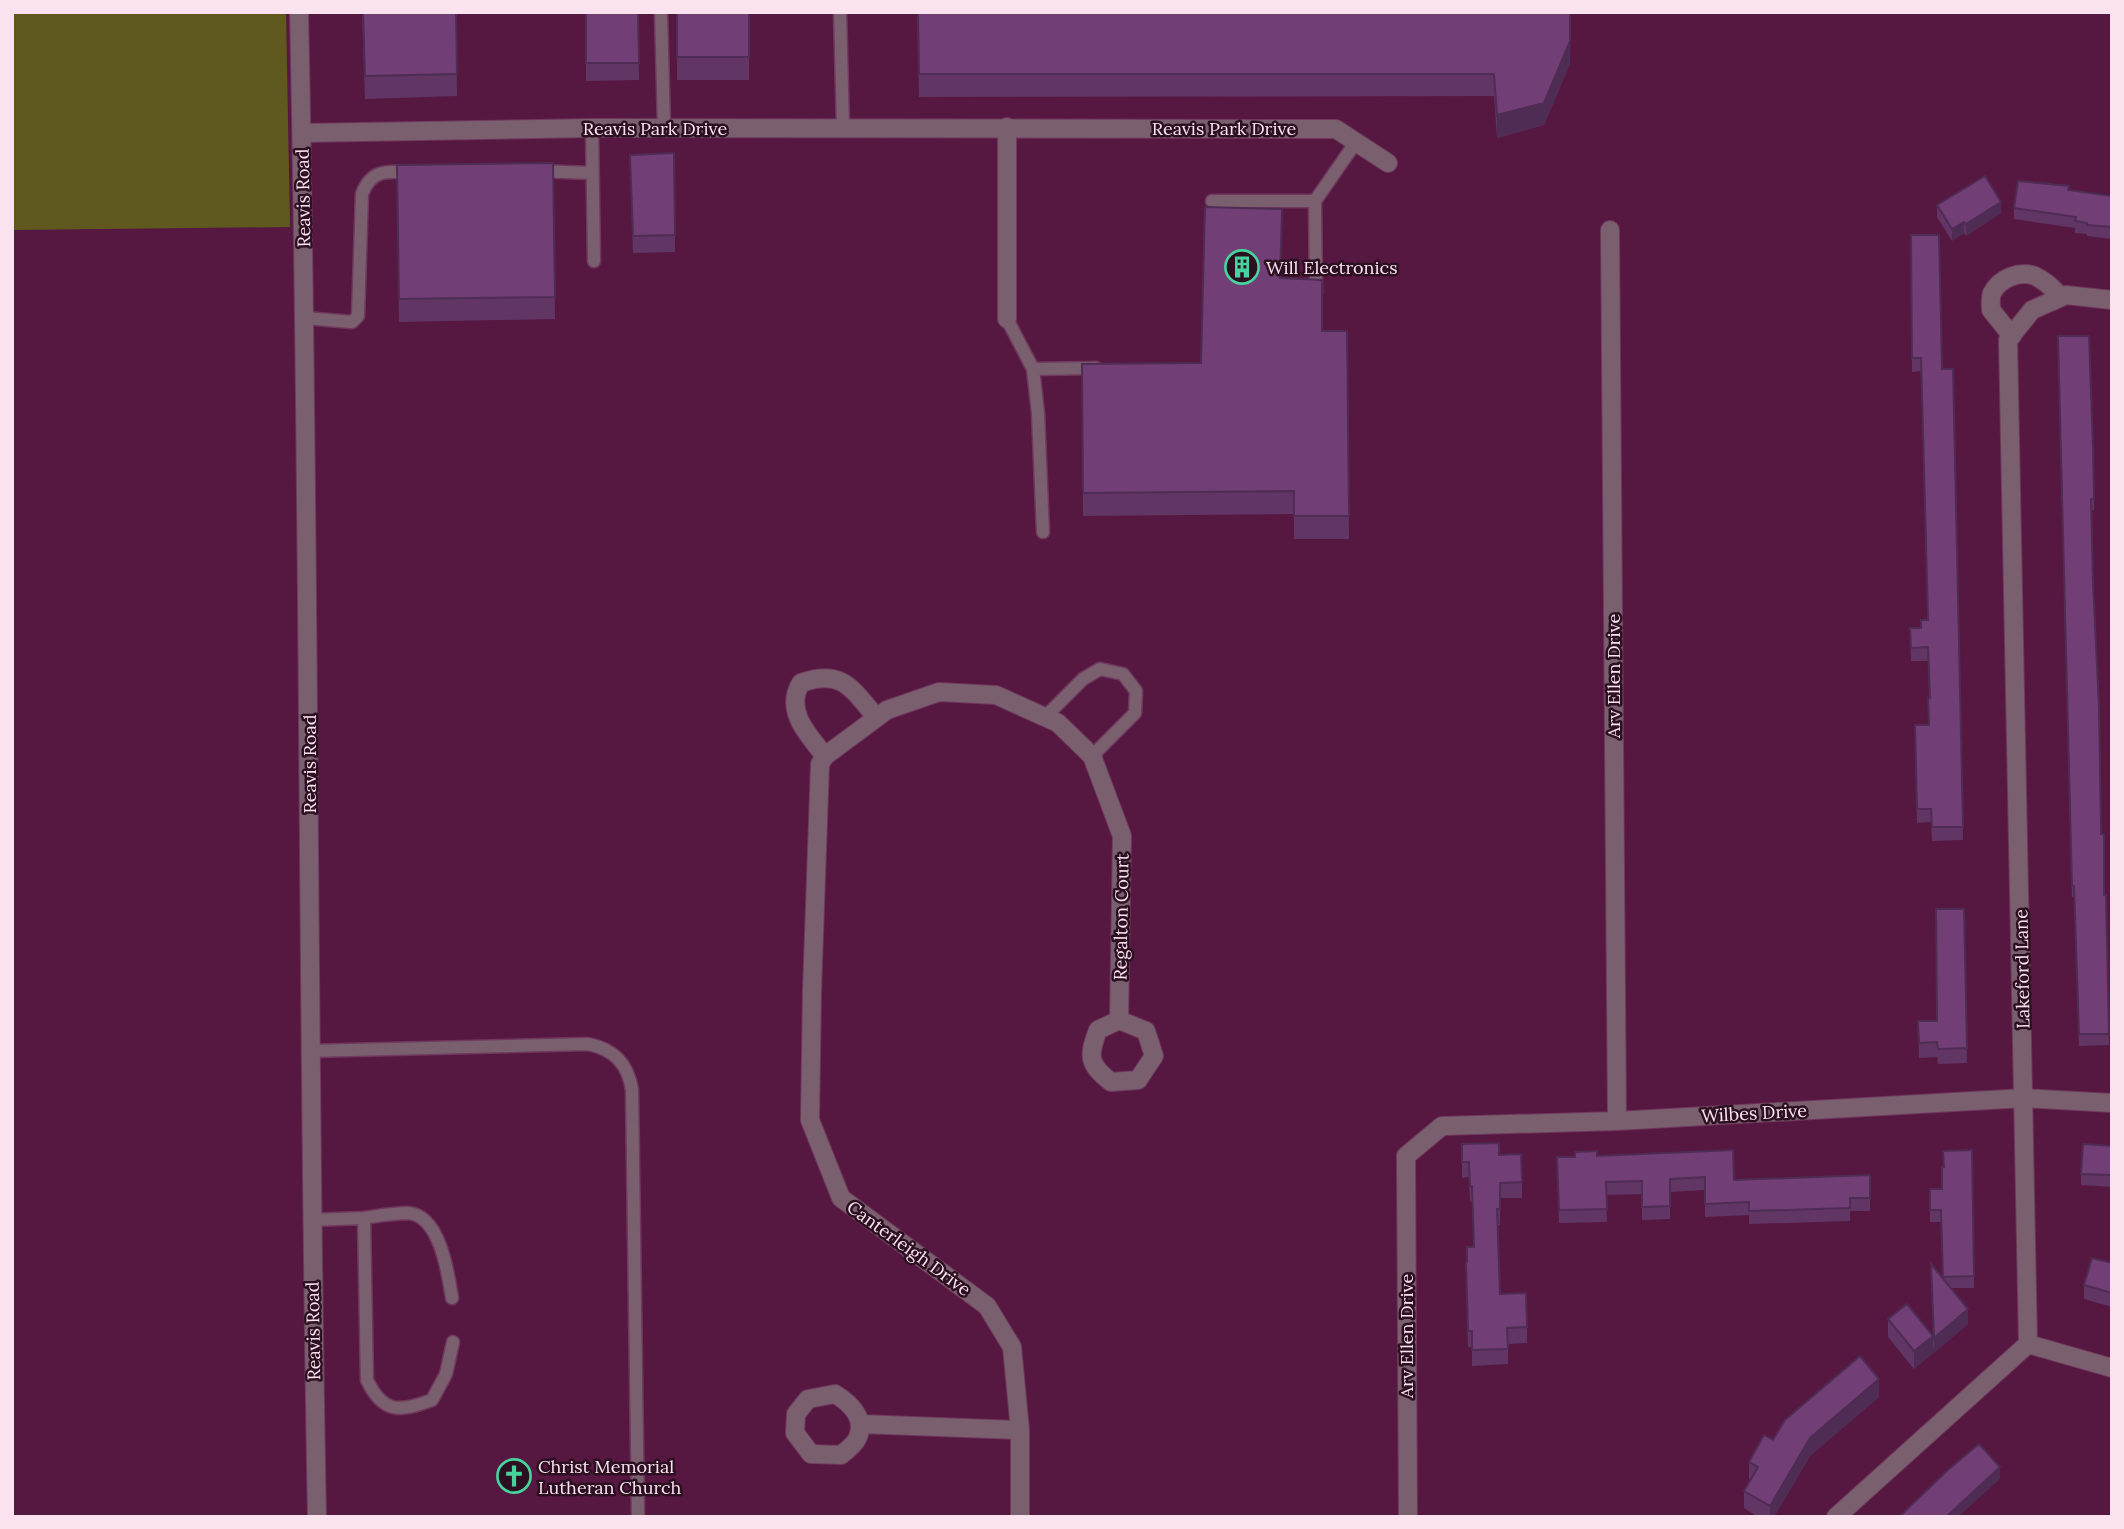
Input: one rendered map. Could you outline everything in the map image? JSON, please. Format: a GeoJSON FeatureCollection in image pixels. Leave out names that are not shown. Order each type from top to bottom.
{"type":"FeatureCollection","features":[{"type":"Feature","properties":{"kind":"street","name":"Reavis Road"},"geometry":{"type":"LineString","coordinates":[[299,12],[305,318],[311,1220],[317,1517]]}},
{"type":"Feature","properties":{"kind":"street","name":"Reavis Park Drive"},"geometry":{"type":"LineString","coordinates":[[302,133],[664,127],[1336,129],[1388,163]]}},
{"type":"Feature","properties":{"kind":"street"},"geometry":{"type":"LineString","coordinates":[[1007,127],[1007,319]]}},
{"type":"Feature","properties":{"kind":"street","name":"Arv Ellen Drive"},"geometry":{"type":"LineString","coordinates":[[1609,230],[1617,1121]]}},
{"type":"Feature","properties":{"kind":"street"},"geometry":{"type":"LineString","coordinates":[[2061,297],[2047,283],[2033,275],[2016,274],[2003,282],[1992,294],[1991,310],[2012,336],[2032,310],[2066,295],[2112,300]]}},
{"type":"Feature","properties":{"kind":"street","name":"Lakeford Lane"},"geometry":{"type":"LineString","coordinates":[[2012,336],[2008,340],[2008,354],[2028,1344]]}},
{"type":"Feature","properties":{"kind":"street"},"geometry":{"type":"LineString","coordinates":[[823,760],[795,713],[794,695],[801,683],[822,677],[847,683],[876,717]]}},
{"type":"Feature","properties":{"kind":"street","name":"Regalton Court"},"geometry":{"type":"LineString","coordinates":[[823,760],[887,710],[939,692],[996,695],[1058,723],[1092,756],[1122,836],[1119,1020]]}},
{"type":"Feature","properties":{"kind":"street","name":"Canterleigh Drive"},"geometry":{"type":"LineString","coordinates":[[823,760],[810,1120],[841,1198],[987,1306],[1012,1347],[1020,1430],[1020,1517]]}},
{"type":"Feature","properties":{"kind":"street","name":"Wilbes Drive"},"geometry":{"type":"LineString","coordinates":[[1406,1156],[1442,1126],[1617,1121],[2025,1098],[2112,1103]]}},
{"type":"Feature","properties":{"kind":"street","name":"Arv Ellen Drive"},"geometry":{"type":"LineString","coordinates":[[1406,1156],[1408,1517]]}},
{"type":"Feature","properties":{"kind":"street"},"geometry":{"type":"LineString","coordinates":[[1836,1517],[2028,1344],[2112,1368]]}},
{"type":"Feature","properties":{"kind":"street"},"geometry":{"type":"LineString","coordinates":[[860,1424],[1020,1430]]}},
{"type":"Feature","properties":{"kind":"lane"},"geometry":{"type":"LineString","coordinates":[[661,12],[664,127]]}},
{"type":"Feature","properties":{"kind":"lane"},"geometry":{"type":"LineString","coordinates":[[841,12],[842,127]]}},
{"type":"Feature","properties":{"kind":"lane"},"geometry":{"type":"LineString","coordinates":[[592,128],[594,261]]}},
{"type":"Feature","properties":{"kind":"lane"},"geometry":{"type":"LineString","coordinates":[[1316,294],[1315,201],[1356,142]]}},
{"type":"Feature","properties":{"kind":"lane"},"geometry":{"type":"LineString","coordinates":[[530,171],[591,173]]}},
{"type":"Feature","properties":{"kind":"lane"},"geometry":{"type":"LineString","coordinates":[[305,318],[352,322],[358,316],[362,194],[366,183],[379,173],[429,172]]}},
{"type":"Feature","properties":{"kind":"lane"},"geometry":{"type":"LineString","coordinates":[[1213,201],[1315,201]]}},
{"type":"Feature","properties":{"kind":"lane"},"geometry":{"type":"LineString","coordinates":[[1007,319],[1033,369],[1038,412],[1043,532]]}},
{"type":"Feature","properties":{"kind":"lane"},"geometry":{"type":"LineString","coordinates":[[1033,369],[1116,368]]}},
{"type":"Feature","properties":{"kind":"lane"},"geometry":{"type":"LineString","coordinates":[[1045,717],[1083,679],[1100,669],[1123,674],[1136,691],[1135,713],[1092,756]]}},
{"type":"Feature","properties":{"kind":"lane"},"geometry":{"type":"LineString","coordinates":[[309,1051],[589,1044],[613,1053],[623,1063],[630,1076],[632,1090],[638,1517]]}},
{"type":"Feature","properties":{"kind":"lane"},"geometry":{"type":"LineString","coordinates":[[311,1220],[410,1213],[426,1220],[437,1238],[449,1276],[452,1298]]}},
{"type":"Feature","properties":{"kind":"lane"},"geometry":{"type":"LineString","coordinates":[[364,1218],[367,1380],[375,1397],[392,1408],[412,1408],[432,1400],[446,1374],[453,1342]]}},
{"type":"Feature","properties":{"kind":"shaded area"},"geometry":{"type":"Polygon","coordinates":[[[12,12],[286,12],[290,227],[12,230],[12,12]]]}},
{"type":"Feature","properties":{"kind":"building"},"geometry":{"type":"Polygon","coordinates":[[[363,12],[456,12],[457,74],[365,76],[363,12]]]}},
{"type":"Feature","properties":{"kind":"building"},"geometry":{"type":"Polygon","coordinates":[[[586,12],[638,12],[639,63],[586,63],[586,12]]]}},
{"type":"Feature","properties":{"kind":"building"},"geometry":{"type":"Polygon","coordinates":[[[677,12],[749,12],[749,57],[677,57],[677,12]]]}},
{"type":"Feature","properties":{"kind":"building"},"geometry":{"type":"Polygon","coordinates":[[[918,12],[1570,12],[1570,41],[1544,103],[1497,115],[1494,74],[919,74],[918,12]]]}},
{"type":"Feature","properties":{"kind":"building"},"geometry":{"type":"Polygon","coordinates":[[[674,153],[675,235],[633,236],[630,155],[674,153]]]}},
{"type":"Feature","properties":{"kind":"building"},"geometry":{"type":"Polygon","coordinates":[[[553,163],[555,297],[399,299],[397,165],[553,163]]]}},
{"type":"Feature","properties":{"kind":"building"},"geometry":{"type":"Polygon","coordinates":[[[1985,176],[2001,202],[1966,224],[1964,222],[1952,229],[1937,205],[1985,176]]]}},
{"type":"Feature","properties":{"kind":"building"},"geometry":{"type":"Polygon","coordinates":[[[2018,181],[2069,186],[2068,190],[2112,196],[2112,227],[2087,225],[2075,221],[2076,217],[2014,208],[2018,181]]]}},
{"type":"Feature","properties":{"kind":"building"},"geometry":{"type":"Polygon","coordinates":[[[1205,207],[1282,209],[1280,278],[1322,280],[1322,331],[1347,331],[1349,516],[1294,516],[1294,491],[1083,493],[1082,364],[1201,363],[1205,207]]]}},
{"type":"Feature","properties":{"kind":"building"},"geometry":{"type":"Polygon","coordinates":[[[1911,235],[1939,235],[1942,369],[1953,369],[1963,827],[1932,827],[1931,809],[1917,809],[1915,725],[1929,725],[1930,698],[1928,647],[1911,648],[1910,628],[1921,628],[1921,620],[1928,620],[1921,358],[1912,358],[1911,235]]]}},
{"type":"Feature","properties":{"kind":"building"},"geometry":{"type":"Polygon","coordinates":[[[2058,336],[2089,336],[2094,499],[2091,499],[2093,583],[2109,1034],[2079,1034],[2072,886],[2058,336]]]}},
{"type":"Feature","properties":{"kind":"building"},"geometry":{"type":"Polygon","coordinates":[[[1936,909],[1964,909],[1967,1048],[1938,1049],[1937,1042],[1919,1043],[1918,1021],[1937,1021],[1936,909]]]}},
{"type":"Feature","properties":{"kind":"building"},"geometry":{"type":"Polygon","coordinates":[[[1499,1143],[1499,1155],[1521,1154],[1522,1182],[1500,1183],[1500,1209],[1497,1209],[1500,1294],[1526,1293],[1527,1327],[1507,1328],[1508,1349],[1472,1350],[1472,1331],[1468,1331],[1466,1262],[1467,1247],[1474,1247],[1472,1186],[1469,1162],[1462,1162],[1462,1144],[1499,1143]]]}},
{"type":"Feature","properties":{"kind":"building"},"geometry":{"type":"Polygon","coordinates":[[[2083,1144],[2112,1146],[2112,1175],[2081,1174],[2083,1144]]]}},
{"type":"Feature","properties":{"kind":"building"},"geometry":{"type":"Polygon","coordinates":[[[1733,1150],[1734,1180],[1870,1175],[1870,1198],[1850,1198],[1850,1208],[1749,1211],[1749,1202],[1705,1204],[1705,1177],[1670,1179],[1670,1206],[1642,1207],[1642,1181],[1606,1182],[1607,1209],[1559,1210],[1557,1157],[1575,1157],[1575,1152],[1597,1151],[1597,1156],[1733,1150]]]}},
{"type":"Feature","properties":{"kind":"building"},"geometry":{"type":"Polygon","coordinates":[[[1972,1150],[1974,1276],[1943,1277],[1941,1210],[1930,1210],[1930,1189],[1942,1189],[1943,1151],[1972,1150]]]}},
{"type":"Feature","properties":{"kind":"building"},"geometry":{"type":"Polygon","coordinates":[[[2092,1258],[2112,1263],[2112,1293],[2084,1285],[2092,1258]]]}},
{"type":"Feature","properties":{"kind":"building"},"geometry":{"type":"Polygon","coordinates":[[[1931,1264],[1968,1309],[1934,1338],[1931,1264]]]}},
{"type":"Feature","properties":{"kind":"building"},"geometry":{"type":"Polygon","coordinates":[[[1907,1304],[1933,1336],[1914,1351],[1888,1319],[1907,1304]]]}},
{"type":"Feature","properties":{"kind":"building"},"geometry":{"type":"Polygon","coordinates":[[[1860,1356],[1879,1379],[1810,1438],[1770,1506],[1744,1491],[1758,1467],[1749,1462],[1764,1435],[1773,1440],[1785,1420],[1860,1356]]]}},
{"type":"Feature","properties":{"kind":"building"},"geometry":{"type":"Polygon","coordinates":[[[1979,1444],[2000,1467],[1946,1517],[1899,1517],[1949,1469],[1979,1444]]]}},
{"type":"Feature","properties":{"kind":"place","name":"Will Electronics"},"geometry":{"type":"Point","coordinates":[1242,267]}},
{"type":"Feature","properties":{"kind":"place","name":"Christ Memorial Lutheran Church"},"geometry":{"type":"Point","coordinates":[514,1476]}}]}
